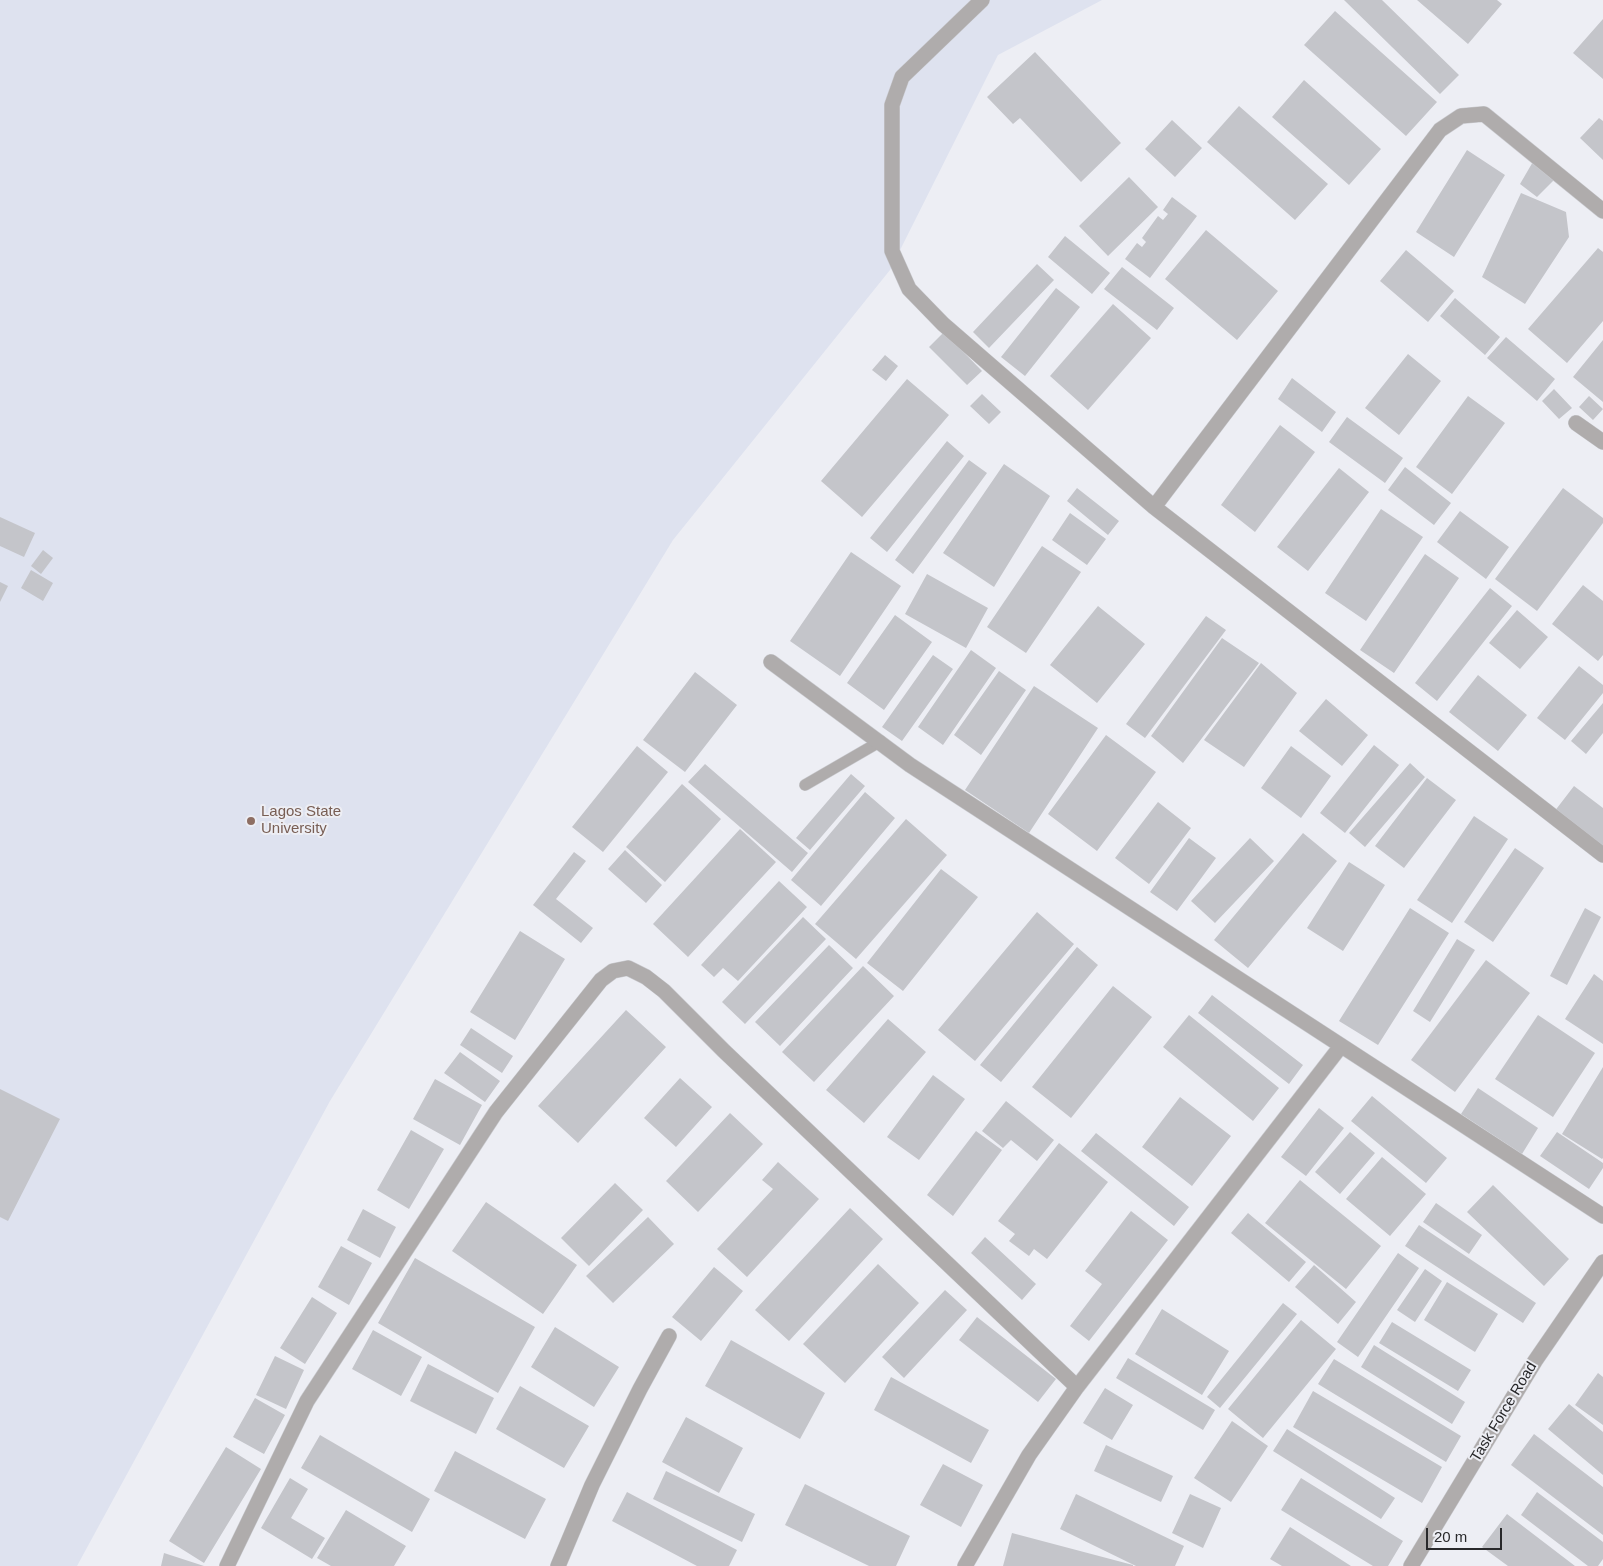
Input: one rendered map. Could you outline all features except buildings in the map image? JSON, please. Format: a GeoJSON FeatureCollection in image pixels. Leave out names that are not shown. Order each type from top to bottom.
{"type":"FeatureCollection","features":[{"type":"Feature","properties":{"kind":"street"},"geometry":{"type":"LineString","coordinates":[[982,0],[902,77],[892,105],[892,252],[909,289],[943,324],[1154,507],[1603,855]]}},
{"type":"Feature","properties":{"kind":"street"},"geometry":{"type":"LineString","coordinates":[[1154,507],[1440,130],[1461,116],[1484,114],[1603,211]]}},
{"type":"Feature","properties":{"kind":"street"},"geometry":{"type":"LineString","coordinates":[[1576,423],[1603,442]]}},
{"type":"Feature","properties":{"kind":"street"},"geometry":{"type":"LineString","coordinates":[[772,662],[881,741],[910,765],[1603,1216]]}},
{"type":"Feature","properties":{"kind":"street"},"geometry":{"type":"LineString","coordinates":[[227,1566],[307,1401],[496,1112],[596,986],[613,971],[628,968],[646,977],[664,992],[1077,1387]]}},
{"type":"Feature","properties":{"kind":"street"},"geometry":{"type":"LineString","coordinates":[[965,1566],[1029,1455],[1077,1387],[1341,1046]]}},
{"type":"Feature","properties":{"kind":"street","name":"Task Force Road"},"geometry":{"type":"LineString","coordinates":[[1411,1566],[1535,1361],[1603,1262]]}},
{"type":"Feature","properties":{"kind":"street"},"geometry":{"type":"LineString","coordinates":[[558,1566],[592,1484],[670,1336]]}},
{"type":"Feature","properties":{"kind":"lane"},"geometry":{"type":"LineString","coordinates":[[805,785],[881,741]]}},
{"type":"Feature","properties":{"kind":"shaded area","name":"Lagos State University"},"geometry":{"type":"Polygon","coordinates":[[[0,0],[1102,0],[998,55],[890,270],[673,540],[330,1101],[77,1566],[0,1566],[0,0]]]}},
{"type":"Feature","properties":{"kind":"place","name":"Lagos State University"},"geometry":{"type":"Point","coordinates":[251,821]}}]}
